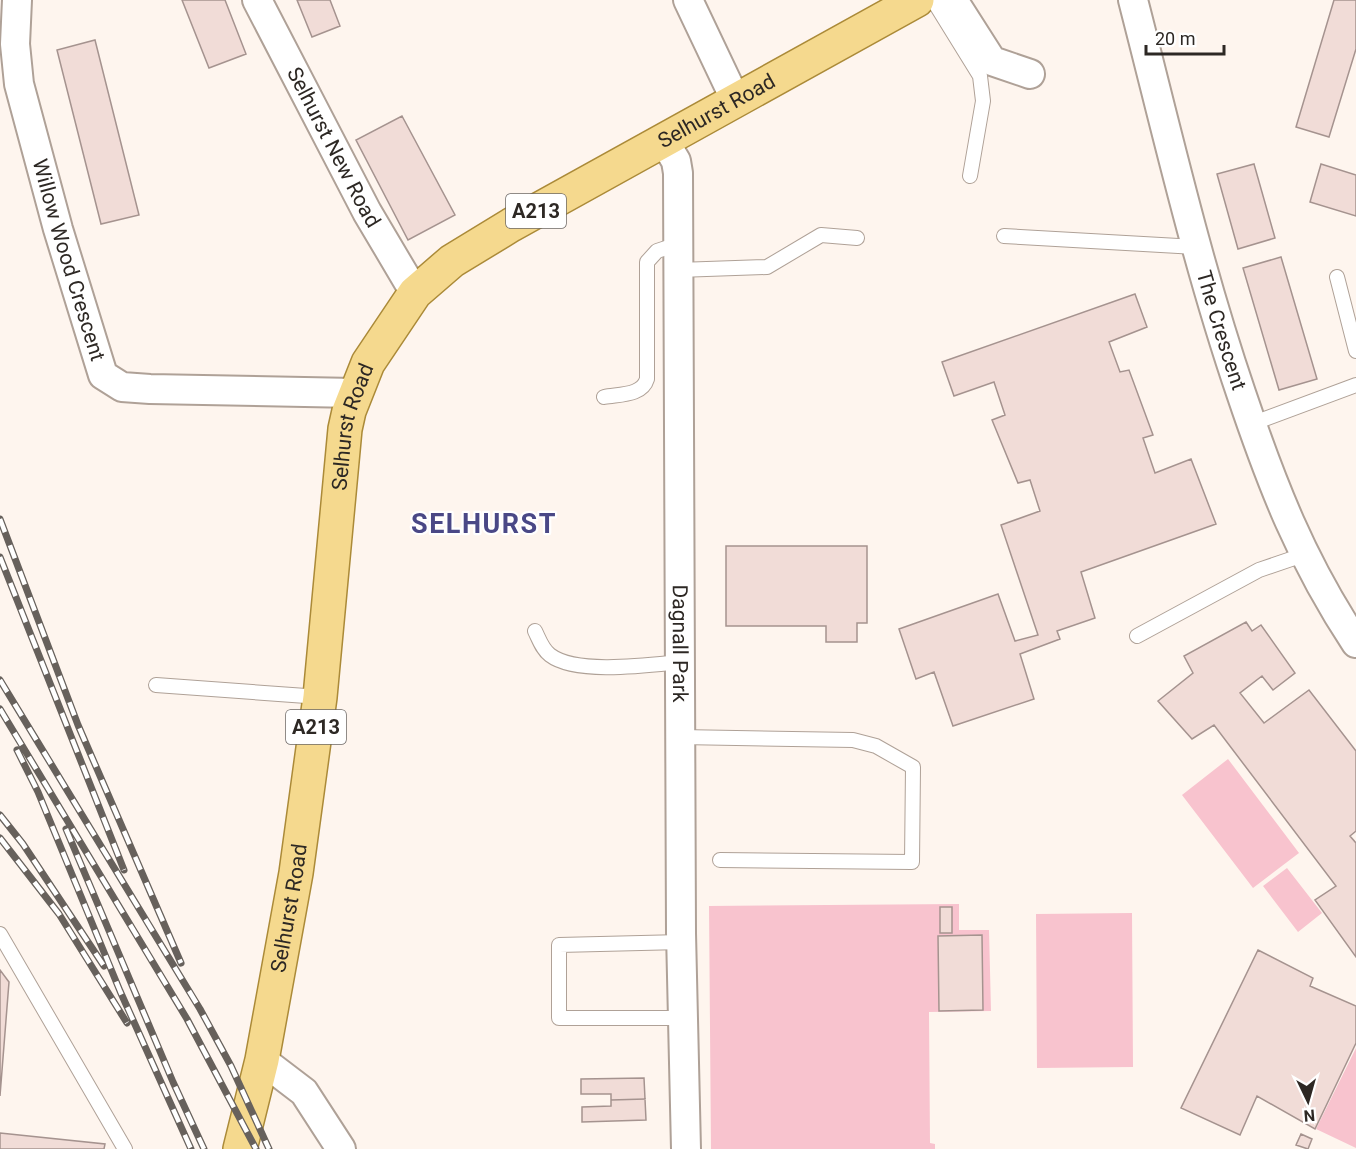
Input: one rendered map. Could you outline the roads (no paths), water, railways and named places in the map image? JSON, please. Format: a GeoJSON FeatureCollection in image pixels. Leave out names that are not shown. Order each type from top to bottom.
{"type":"FeatureCollection","features":[{"type":"Feature","properties":{"kind":"main road","name":"Selhurst Road"},"geometry":{"type":"LineString","coordinates":[[240,1149],[262,1060],[296,873],[320,697],[345,429],[355,393],[368,363],[415,293],[439,270],[480,242],[917,0]]}},
{"type":"Feature","properties":{"kind":"street","name":"Willow Wood Crescent"},"geometry":{"type":"LineString","coordinates":[[17,0],[15,44],[19,84],[58,229],[103,375],[122,387],[355,393]]}},
{"type":"Feature","properties":{"kind":"street","name":"Selhurst New Road"},"geometry":{"type":"LineString","coordinates":[[257,0],[367,212],[415,293]]}},
{"type":"Feature","properties":{"kind":"street"},"geometry":{"type":"LineString","coordinates":[[688,0],[736,101]]}},
{"type":"Feature","properties":{"kind":"street"},"geometry":{"type":"LineString","coordinates":[[953,0],[992,61],[1030,74]]}},
{"type":"Feature","properties":{"kind":"street","name":"The Crescent"},"geometry":{"type":"LineString","coordinates":[[1133,0],[1217,324],[1251,423],[1278,497],[1303,555],[1328,602],[1355,639]]}},
{"type":"Feature","properties":{"kind":"street","name":"Dagnall Park"},"geometry":{"type":"LineString","coordinates":[[664,141],[676,161],[678,173],[682,1018],[686,1149]]}},
{"type":"Feature","properties":{"kind":"street"},"geometry":{"type":"LineString","coordinates":[[262,1060],[303,1092],[341,1149]]}},
{"type":"Feature","properties":{"kind":"lane"},"geometry":{"type":"LineString","coordinates":[[933,0],[981,76],[983,101],[970,176]]}},
{"type":"Feature","properties":{"kind":"lane"},"geometry":{"type":"LineString","coordinates":[[604,397],[639,391],[645,386],[647,379],[647,262],[654,253],[767,267],[821,235],[857,238]]}},
{"type":"Feature","properties":{"kind":"lane"},"geometry":{"type":"LineString","coordinates":[[1004,236],[1196,247]]}},
{"type":"Feature","properties":{"kind":"lane"},"geometry":{"type":"LineString","coordinates":[[1337,277],[1356,351]]}},
{"type":"Feature","properties":{"kind":"lane"},"geometry":{"type":"LineString","coordinates":[[1251,423],[1356,385]]}},
{"type":"Feature","properties":{"kind":"lane"},"geometry":{"type":"LineString","coordinates":[[1137,636],[1259,570],[1303,555]]}},
{"type":"Feature","properties":{"kind":"lane"},"geometry":{"type":"LineString","coordinates":[[535,631],[544,648],[560,660],[625,668],[680,662]]}},
{"type":"Feature","properties":{"kind":"lane"},"geometry":{"type":"LineString","coordinates":[[156,685],[320,697]]}},
{"type":"Feature","properties":{"kind":"lane"},"geometry":{"type":"LineString","coordinates":[[680,737],[853,740],[876,746],[913,767],[912,862],[720,860]]}},
{"type":"Feature","properties":{"kind":"lane"},"geometry":{"type":"LineString","coordinates":[[0,934],[124,1149]]}},
{"type":"Feature","properties":{"kind":"lane"},"geometry":{"type":"LineString","coordinates":[[682,942],[559,945],[560,1018],[682,1018]]}},
{"type":"Feature","properties":{"kind":"railway"},"geometry":{"type":"LineString","coordinates":[[0,519],[78,725],[181,963]]}},
{"type":"Feature","properties":{"kind":"railway"},"geometry":{"type":"LineString","coordinates":[[0,557],[124,870]]}},
{"type":"Feature","properties":{"kind":"railway"},"geometry":{"type":"LineString","coordinates":[[0,680],[200,1009],[231,1066],[269,1149]]}},
{"type":"Feature","properties":{"kind":"railway"},"geometry":{"type":"LineString","coordinates":[[0,709],[187,1019],[256,1149]]}},
{"type":"Feature","properties":{"kind":"railway"},"geometry":{"type":"LineString","coordinates":[[17,750],[38,792],[120,991],[191,1149]]}},
{"type":"Feature","properties":{"kind":"railway"},"geometry":{"type":"LineString","coordinates":[[0,815],[23,844],[104,966]]}},
{"type":"Feature","properties":{"kind":"railway"},"geometry":{"type":"LineString","coordinates":[[66,829],[173,1082],[204,1149]]}},
{"type":"Feature","properties":{"kind":"railway"},"geometry":{"type":"LineString","coordinates":[[0,838],[59,914],[127,1023]]}},
{"type":"Feature","properties":{"kind":"district","name":"SELHURST"},"geometry":{"type":"Point","coordinates":[484,524]}}]}
